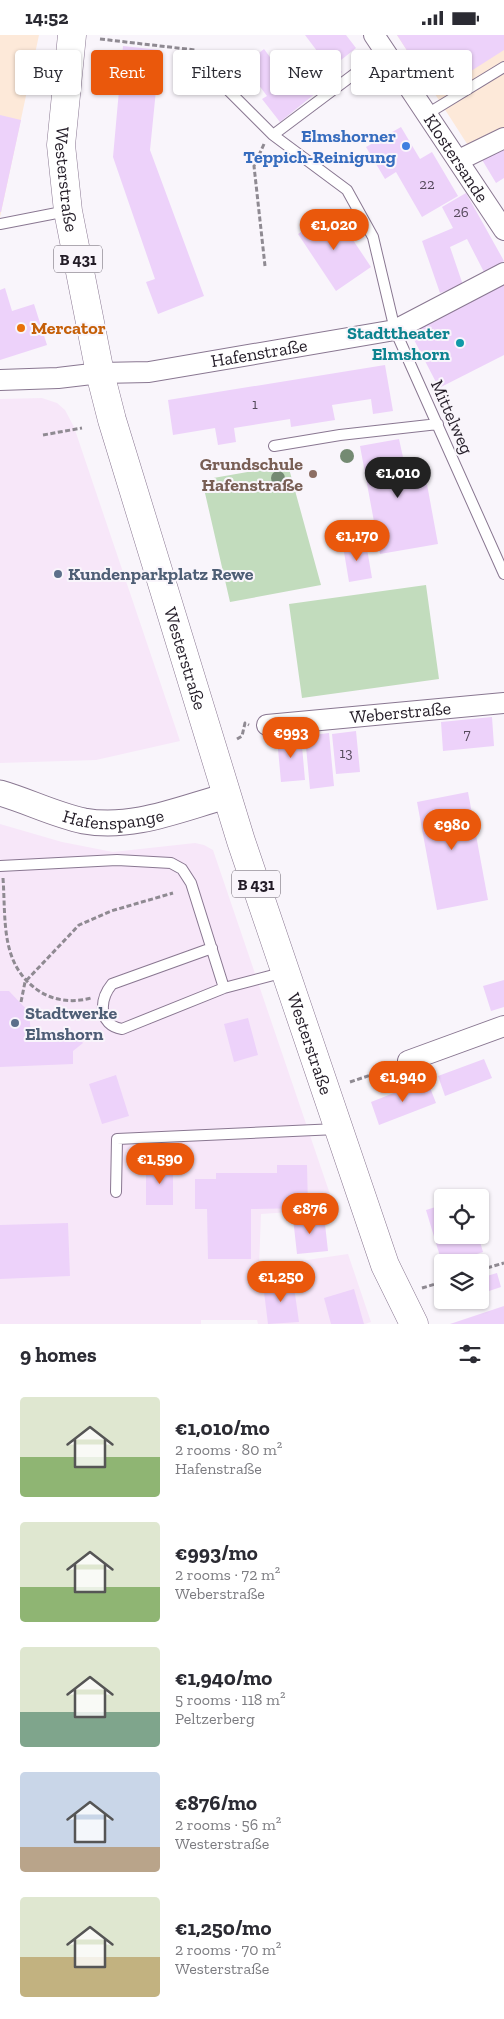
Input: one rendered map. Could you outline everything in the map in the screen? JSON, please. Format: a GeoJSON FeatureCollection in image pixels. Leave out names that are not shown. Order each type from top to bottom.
{"type":"FeatureCollection","features":[{"type":"Feature","properties":{"kind":"main road","name":"Westerstraße"},"geometry":{"type":"LineString","coordinates":[[72,35],[61,145],[68,211],[100,373],[112,420],[228,796],[286,972],[341,1129],[385,1265],[414,1324]]}},
{"type":"Feature","properties":{"kind":"main road","name":"Westerstraße"},"geometry":{"type":"LineString","coordinates":[[385,1265],[394,1324]]}},
{"type":"Feature","properties":{"kind":"street","name":"Klostersande"},"geometry":{"type":"LineString","coordinates":[[374,35],[384,50]]}},
{"type":"Feature","properties":{"kind":"street","name":"Klostersande"},"geometry":{"type":"LineString","coordinates":[[414,95],[504,229]]}},
{"type":"Feature","properties":{"kind":"street"},"geometry":{"type":"LineString","coordinates":[[459,160],[504,138]]}},
{"type":"Feature","properties":{"kind":"street","name":"Hafenstraße"},"geometry":{"type":"LineString","coordinates":[[0,379],[58,378],[100,373],[149,372],[396,330],[504,273]]}},
{"type":"Feature","properties":{"kind":"street","name":"Weberstraße"},"geometry":{"type":"LineString","coordinates":[[267,725],[504,703]]}},
{"type":"Feature","properties":{"kind":"street","name":"Hafenspange"},"geometry":{"type":"LineString","coordinates":[[0,793],[68,817],[100,823],[162,815],[228,796]]}},
{"type":"Feature","properties":{"kind":"street"},"geometry":{"type":"LineString","coordinates":[[408,1061],[504,1026]]}},
{"type":"Feature","properties":{"kind":"lane"},"geometry":{"type":"LineString","coordinates":[[427,114],[504,67]]}},
{"type":"Feature","properties":{"kind":"lane"},"geometry":{"type":"LineString","coordinates":[[273,135],[351,76]]}},
{"type":"Feature","properties":{"kind":"lane","name":"Mittelweg"},"geometry":{"type":"LineString","coordinates":[[233,95],[273,135],[346,190],[373,237],[396,330],[504,575]]}},
{"type":"Feature","properties":{"kind":"lane"},"geometry":{"type":"LineString","coordinates":[[0,224],[68,211]]}},
{"type":"Feature","properties":{"kind":"lane"},"geometry":{"type":"LineString","coordinates":[[274,446],[340,435],[438,424]]}},
{"type":"Feature","properties":{"kind":"lane"},"geometry":{"type":"LineString","coordinates":[[1,866],[117,860],[171,863],[182,869],[191,883],[224,988]]}},
{"type":"Feature","properties":{"kind":"lane"},"geometry":{"type":"LineString","coordinates":[[212,948],[112,985],[105,994],[102,1006],[104,1017],[113,1027],[122,1029],[224,988],[286,972]]}},
{"type":"Feature","properties":{"kind":"lane"},"geometry":{"type":"LineString","coordinates":[[116,1192],[117,1139],[341,1129]]}},
{"type":"Feature","properties":{"kind":"path"},"geometry":{"type":"LineString","coordinates":[[100,39],[195,50]]}},
{"type":"Feature","properties":{"kind":"path"},"geometry":{"type":"LineString","coordinates":[[265,266],[254,166],[261,148],[273,135]]}},
{"type":"Feature","properties":{"kind":"path"},"geometry":{"type":"LineString","coordinates":[[42,435],[82,428]]}},
{"type":"Feature","properties":{"kind":"path"},"geometry":{"type":"LineString","coordinates":[[1,866],[7,937],[11,959],[25,982],[49,997],[77,1001],[105,994]]}},
{"type":"Feature","properties":{"kind":"path"},"geometry":{"type":"LineString","coordinates":[[21,1001],[25,982],[79,925],[111,911],[173,893]]}},
{"type":"Feature","properties":{"kind":"path"},"geometry":{"type":"LineString","coordinates":[[350,1082],[408,1061]]}},
{"type":"Feature","properties":{"kind":"path"},"geometry":{"type":"LineString","coordinates":[[489,1268],[504,1263]]}},
{"type":"Feature","properties":{"kind":"path"},"geometry":{"type":"LineString","coordinates":[[418,1289],[434,1284]]}},
{"type":"Feature","properties":{"kind":"shaded area"},"geometry":{"type":"Polygon","coordinates":[[[0,35],[39,35],[36,50],[15,50],[15,95],[26,95],[0,217],[0,35]]]}},
{"type":"Feature","properties":{"kind":"shaded area"},"geometry":{"type":"Polygon","coordinates":[[[397,35],[504,35],[504,133],[471,150],[436,95],[472,95],[472,50],[407,50],[397,35]]]}},
{"type":"Feature","properties":{"kind":"shaded area","name":"Kundenparkplatz Rewe"},"geometry":{"type":"Polygon","coordinates":[[[42,398],[57,403],[65,410],[74,427],[180,741],[96,760],[0,763],[0,399],[42,398]]]}},
{"type":"Feature","properties":{"kind":"shaded area"},"geometry":{"type":"Polygon","coordinates":[[[0,824],[62,842],[113,852],[195,843],[213,850],[335,1209],[261,1214],[259,1267],[348,1254],[371,1322],[365,1324],[258,1324],[257,1320],[201,1320],[201,1324],[0,1324],[0,824]]]}},
{"type":"Feature","properties":{"kind":"green space"},"geometry":{"type":"Polygon","coordinates":[[[288,465],[321,585],[230,602],[202,480],[288,465]]]}},
{"type":"Feature","properties":{"kind":"green space"},"geometry":{"type":"Polygon","coordinates":[[[426,585],[439,679],[302,698],[289,604],[426,585]]]}},
{"type":"Feature","properties":{"kind":"building"},"geometry":{"type":"Polygon","coordinates":[[[305,35],[346,35],[356,48],[351,50],[341,60],[341,50],[316,50],[305,35]]]}},
{"type":"Feature","properties":{"kind":"building"},"geometry":{"type":"Polygon","coordinates":[[[397,35],[504,35],[504,50],[472,70],[472,50],[407,50],[397,35]]]}},
{"type":"Feature","properties":{"kind":"building"},"geometry":{"type":"Polygon","coordinates":[[[123,46],[160,50],[123,50],[123,46]]]}},
{"type":"Feature","properties":{"kind":"building"},"geometry":{"type":"Polygon","coordinates":[[[264,49],[270,57],[270,95],[313,95],[280,122],[262,99],[267,96],[260,87],[260,52],[264,49]]]}},
{"type":"Feature","properties":{"kind":"building"},"geometry":{"type":"Polygon","coordinates":[[[119,95],[156,95],[150,150],[204,296],[158,314],[146,282],[155,279],[113,157],[119,95]]]}},
{"type":"Feature","properties":{"kind":"building"},"geometry":{"type":"Polygon","coordinates":[[[0,115],[21,120],[1,212],[0,212],[0,115]]]}},
{"type":"Feature","properties":{"kind":"building"},"geometry":{"type":"Polygon","coordinates":[[[401,127],[420,159],[432,152],[458,196],[422,217],[396,172],[385,179],[366,147],[401,127]]]}},
{"type":"Feature","properties":{"kind":"building"},"geometry":{"type":"Polygon","coordinates":[[[504,144],[504,178],[496,183],[481,158],[504,144]]]}},
{"type":"Feature","properties":{"kind":"building"},"geometry":{"type":"Polygon","coordinates":[[[466,193],[504,261],[484,272],[467,239],[450,247],[463,285],[440,293],[422,241],[453,228],[442,207],[466,193]]]}},
{"type":"Feature","properties":{"kind":"building"},"geometry":{"type":"Polygon","coordinates":[[[333,210],[371,267],[336,291],[298,234],[333,210]]]}},
{"type":"Feature","properties":{"kind":"building","name":"Stadttheater Elmshorn"},"geometry":{"type":"Polygon","coordinates":[[[504,284],[504,355],[439,388],[410,332],[504,284]]]}},
{"type":"Feature","properties":{"kind":"building","name":"Mercator"},"geometry":{"type":"Polygon","coordinates":[[[5,288],[12,311],[34,304],[47,345],[0,360],[0,290],[5,288]]]}},
{"type":"Feature","properties":{"kind":"building"},"geometry":{"type":"Polygon","coordinates":[[[385,365],[393,411],[373,414],[371,399],[332,405],[335,420],[291,427],[290,419],[234,428],[236,442],[218,445],[215,428],[173,435],[168,400],[385,365]]]}},
{"type":"Feature","properties":{"kind":"building"},"geometry":{"type":"Polygon","coordinates":[[[399,439],[406,471],[424,468],[438,544],[380,554],[360,446],[399,439]]]}},
{"type":"Feature","properties":{"kind":"building"},"geometry":{"type":"Polygon","coordinates":[[[366,543],[372,578],[349,582],[343,546],[366,543]]]}},
{"type":"Feature","properties":{"kind":"building"},"geometry":{"type":"Polygon","coordinates":[[[492,717],[494,746],[443,751],[441,722],[492,717]]]}},
{"type":"Feature","properties":{"kind":"building"},"geometry":{"type":"Polygon","coordinates":[[[356,731],[360,772],[336,774],[332,734],[356,731]]]}},
{"type":"Feature","properties":{"kind":"building"},"geometry":{"type":"Polygon","coordinates":[[[329,733],[334,786],[310,789],[305,736],[329,733]]]}},
{"type":"Feature","properties":{"kind":"building"},"geometry":{"type":"Polygon","coordinates":[[[301,735],[305,780],[281,782],[277,738],[301,735]]]}},
{"type":"Feature","properties":{"kind":"building"},"geometry":{"type":"Polygon","coordinates":[[[468,792],[488,900],[437,910],[417,802],[468,792]]]}},
{"type":"Feature","properties":{"kind":"building"},"geometry":{"type":"Polygon","coordinates":[[[504,980],[504,1007],[491,1011],[483,986],[504,980]]]}},
{"type":"Feature","properties":{"kind":"building","name":"Stadtwerke Elmshorn"},"geometry":{"type":"Polygon","coordinates":[[[0,991],[9,991],[29,1012],[31,1034],[75,1033],[83,1043],[73,1051],[73,1064],[0,1067],[0,991]]]}},
{"type":"Feature","properties":{"kind":"building"},"geometry":{"type":"Polygon","coordinates":[[[248,1018],[258,1055],[234,1062],[224,1024],[248,1018]]]}},
{"type":"Feature","properties":{"kind":"building"},"geometry":{"type":"Polygon","coordinates":[[[484,1059],[492,1078],[445,1096],[438,1076],[484,1059]]]}},
{"type":"Feature","properties":{"kind":"building"},"geometry":{"type":"Polygon","coordinates":[[[116,1075],[129,1116],[102,1124],[89,1084],[116,1075]]]}},
{"type":"Feature","properties":{"kind":"building"},"geometry":{"type":"Polygon","coordinates":[[[427,1080],[436,1103],[379,1125],[371,1102],[427,1080]]]}},
{"type":"Feature","properties":{"kind":"building"},"geometry":{"type":"Polygon","coordinates":[[[146,1165],[173,1165],[173,1205],[146,1205],[146,1165]]]}},
{"type":"Feature","properties":{"kind":"building"},"geometry":{"type":"Polygon","coordinates":[[[277,1165],[307,1165],[308,1208],[251,1209],[251,1259],[208,1259],[207,1209],[195,1209],[195,1179],[216,1179],[216,1173],[277,1173],[277,1165]]]}},
{"type":"Feature","properties":{"kind":"building"},"geometry":{"type":"Polygon","coordinates":[[[434,1208],[434,1236],[426,1210],[434,1208]]]}},
{"type":"Feature","properties":{"kind":"building"},"geometry":{"type":"Polygon","coordinates":[[[324,1215],[328,1251],[297,1254],[293,1218],[324,1215]]]}},
{"type":"Feature","properties":{"kind":"building"},"geometry":{"type":"Polygon","coordinates":[[[68,1223],[70,1276],[0,1279],[0,1225],[68,1223]]]}},
{"type":"Feature","properties":{"kind":"building"},"geometry":{"type":"Polygon","coordinates":[[[436,1244],[481,1244],[483,1252],[477,1254],[439,1254],[436,1244]]]}},
{"type":"Feature","properties":{"kind":"building"},"geometry":{"type":"Polygon","coordinates":[[[497,1273],[501,1287],[489,1291],[489,1275],[497,1273]]]}},
{"type":"Feature","properties":{"kind":"building"},"geometry":{"type":"Polygon","coordinates":[[[293,1280],[299,1322],[268,1324],[263,1284],[293,1280]]]}},
{"type":"Feature","properties":{"kind":"building"},"geometry":{"type":"Polygon","coordinates":[[[354,1289],[364,1324],[331,1324],[324,1298],[354,1289]]]}},
{"type":"Feature","properties":{"kind":"building"},"geometry":{"type":"Polygon","coordinates":[[[504,1306],[504,1324],[450,1324],[504,1306]]]}},
{"type":"Feature","properties":{"kind":"place","name":"Elmshorner Teppich-Reinigung"},"geometry":{"type":"Point","coordinates":[406,146]}},
{"type":"Feature","properties":{"kind":"place","name":"Mercator"},"geometry":{"type":"Point","coordinates":[21,328]}},
{"type":"Feature","properties":{"kind":"place","name":"Stadttheater Elmshorn"},"geometry":{"type":"Point","coordinates":[460,343]}},
{"type":"Feature","properties":{"kind":"place","name":"Grundschule Hafenstraße"},"geometry":{"type":"Point","coordinates":[313,474]}},
{"type":"Feature","properties":{"kind":"place","name":"Kundenparkplatz Rewe"},"geometry":{"type":"Point","coordinates":[58,574]}},
{"type":"Feature","properties":{"kind":"place","name":"Stadtwerke Elmshorn"},"geometry":{"type":"Point","coordinates":[15,1023]}}]}
